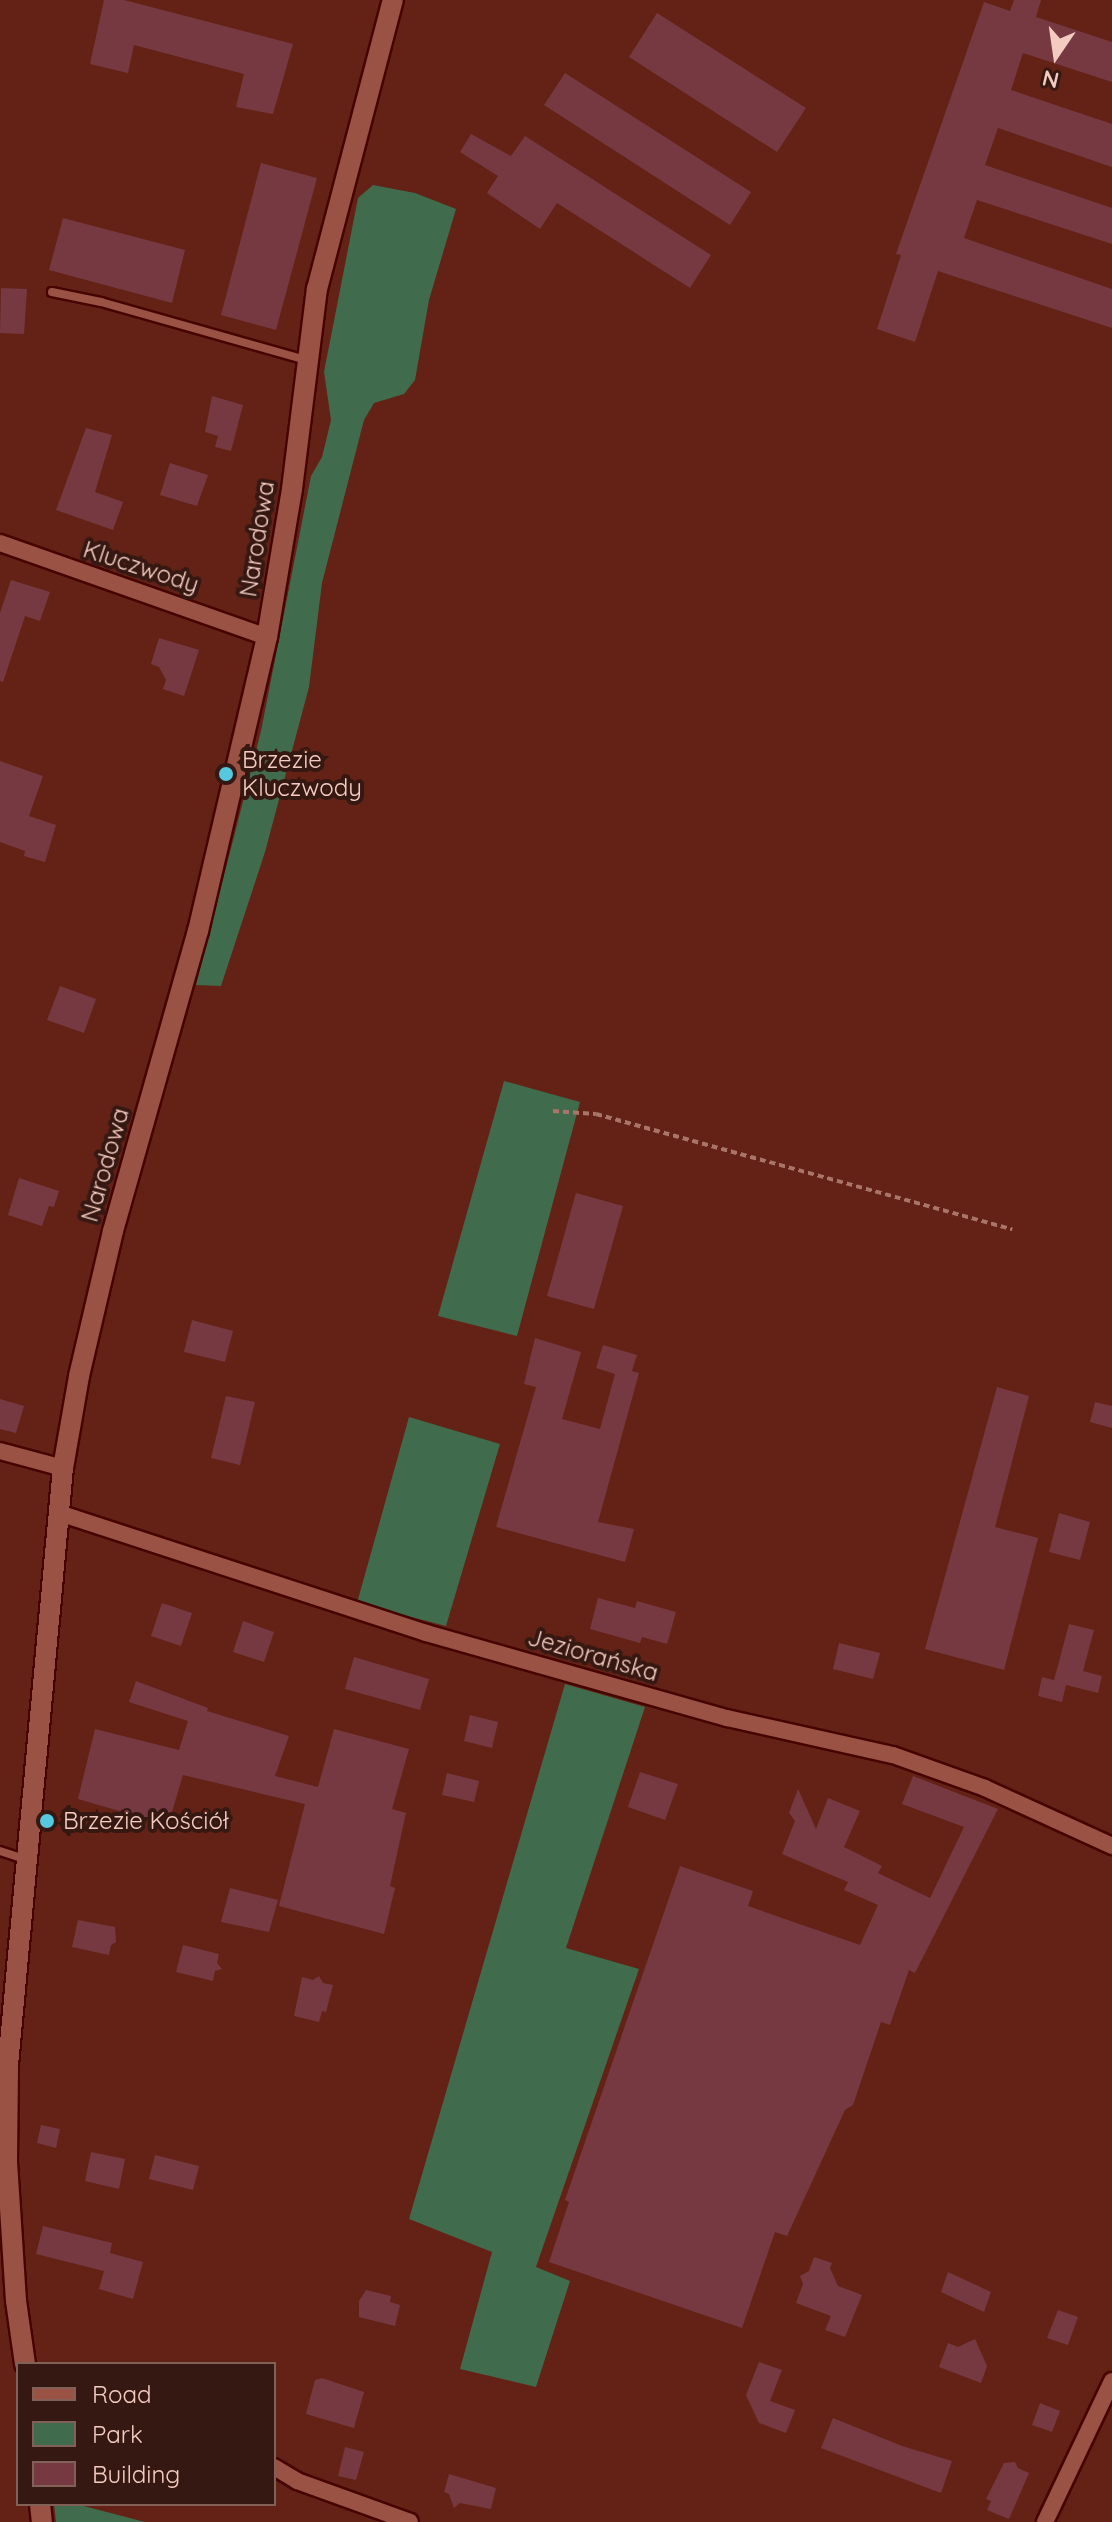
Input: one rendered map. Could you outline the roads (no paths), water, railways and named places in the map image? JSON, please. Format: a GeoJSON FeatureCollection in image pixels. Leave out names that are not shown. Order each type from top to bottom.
{"type":"FeatureCollection","features":[{"type":"Feature","properties":{"kind":"street","name":"Narodowa"},"geometry":{"type":"LineString","coordinates":[[25,2362],[16,2301],[7,2162],[7,1978],[25,1859],[63,1468],[79,1376],[113,1231],[198,931],[267,637],[292,489],[317,289],[393,0]]}},
{"type":"Feature","properties":{"kind":"street","name":"Kluczwody"},"geometry":{"type":"LineString","coordinates":[[0,543],[267,637]]}},
{"type":"Feature","properties":{"kind":"street"},"geometry":{"type":"LineString","coordinates":[[0,1451],[63,1468]]}},
{"type":"Feature","properties":{"kind":"street","name":"Jeziorańska"},"geometry":{"type":"LineString","coordinates":[[59,1513],[463,1644],[727,1718],[893,1755],[985,1788],[1112,1846]]}},
{"type":"Feature","properties":{"kind":"street"},"geometry":{"type":"LineString","coordinates":[[1045,2522],[1112,2381]]}},
{"type":"Feature","properties":{"kind":"street"},"geometry":{"type":"LineString","coordinates":[[276,2468],[297,2481],[410,2522]]}},
{"type":"Feature","properties":{"kind":"lane"},"geometry":{"type":"LineString","coordinates":[[52,292],[101,302],[307,361]]}},
{"type":"Feature","properties":{"kind":"lane"},"geometry":{"type":"LineString","coordinates":[[0,1851],[25,1859]]}},
{"type":"Feature","properties":{"kind":"place","name":"Brzezie Kluczwody"},"geometry":{"type":"Point","coordinates":[226,774]}},
{"type":"Feature","properties":{"kind":"place","name":"Brzezie Kościół"},"geometry":{"type":"Point","coordinates":[47,1821]}}]}
